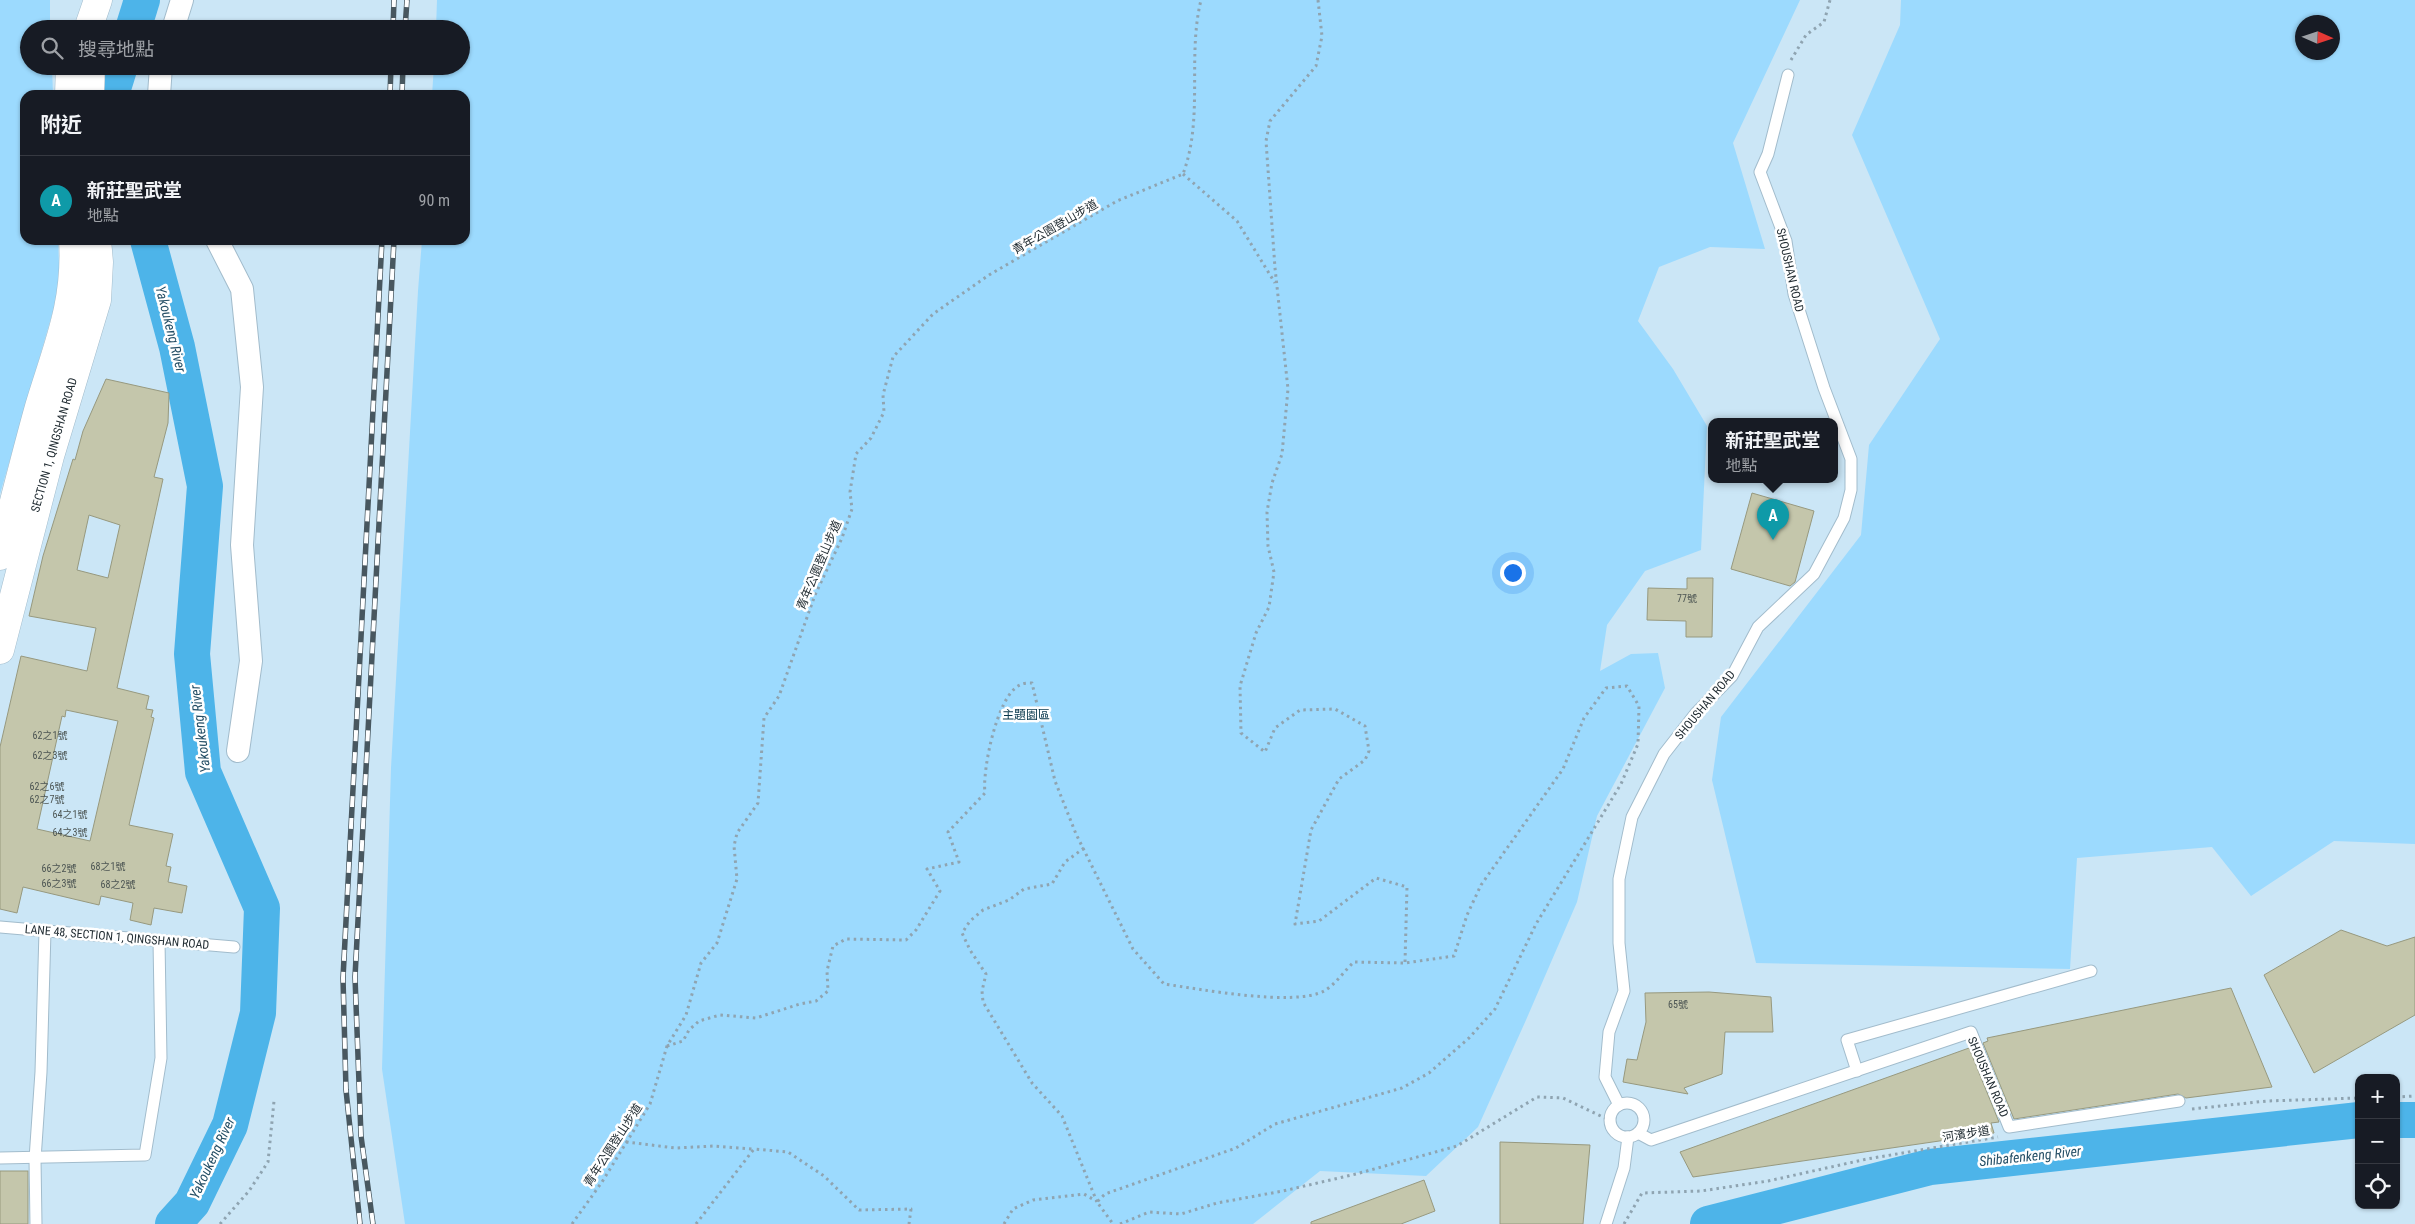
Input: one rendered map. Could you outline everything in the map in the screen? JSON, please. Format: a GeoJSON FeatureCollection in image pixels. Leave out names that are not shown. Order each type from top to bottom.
{"type":"FeatureCollection","features":[{"type":"Feature","properties":{"kind":"street"},"geometry":{"type":"LineString","coordinates":[[91,20],[98,0]]}},
{"type":"Feature","properties":{"kind":"street"},"geometry":{"type":"LineString","coordinates":[[176,20],[182,0]]}},
{"type":"Feature","properties":{"kind":"street"},"geometry":{"type":"LineString","coordinates":[[69,90],[70,75]]}},
{"type":"Feature","properties":{"kind":"street"},"geometry":{"type":"LineString","coordinates":[[90,90],[91,75]]}},
{"type":"Feature","properties":{"kind":"street"},"geometry":{"type":"LineString","coordinates":[[159,90],[160,75]]}},
{"type":"Feature","properties":{"kind":"street","name":"SECTION 1, QINGSHAN ROAD"},"geometry":{"type":"LineString","coordinates":[[0,556],[28,446],[72,298],[73,245]]}},
{"type":"Feature","properties":{"kind":"street","name":"SECTION 1, QINGSHAN ROAD"},"geometry":{"type":"LineString","coordinates":[[0,650],[50,456],[98,300],[100,262],[98,245]]}},
{"type":"Feature","properties":{"kind":"street"},"geometry":{"type":"LineString","coordinates":[[220,245],[242,289],[252,387],[242,545],[251,661],[238,751]]}},
{"type":"Feature","properties":{"kind":"lane","name":"SHOUSHAN ROAD"},"geometry":{"type":"LineString","coordinates":[[1788,75],[1768,154],[1760,172],[1786,241],[1794,294],[1835,418]]}},
{"type":"Feature","properties":{"kind":"lane","name":"SHOUSHAN ROAD"},"geometry":{"type":"LineString","coordinates":[[1619,1104],[1605,1076],[1609,1032],[1624,991],[1620,943],[1619,879],[1632,817],[1664,754],[1696,713],[1732,676],[1758,627],[1814,574],[1844,518],[1851,490],[1851,459],[1838,425]]}},
{"type":"Feature","properties":{"kind":"lane","name":"LANE 48, SECTION 1, QINGSHAN ROAD"},"geometry":{"type":"LineString","coordinates":[[0,927],[234,947]]}},
{"type":"Feature","properties":{"kind":"lane"},"geometry":{"type":"LineString","coordinates":[[36,1224],[34,1159],[41,1072],[45,931]]}},
{"type":"Feature","properties":{"kind":"lane"},"geometry":{"type":"LineString","coordinates":[[0,1158],[34,1159],[145,1155],[161,1058],[159,941]]}},
{"type":"Feature","properties":{"kind":"lane"},"geometry":{"type":"LineString","coordinates":[[1857,1071],[1846,1040],[2091,971]]}},
{"type":"Feature","properties":{"kind":"lane","name":"SHOUSHAN ROAD"},"geometry":{"type":"LineString","coordinates":[[1609,1120],[1617,1134],[1633,1135],[1651,1140],[1972,1032],[2009,1127],[2179,1101]]}},
{"type":"Feature","properties":{"kind":"lane"},"geometry":{"type":"LineString","coordinates":[[1606,1224],[1633,1135],[1644,1123],[1639,1108],[1630,1103],[1619,1104],[1614,1108],[1609,1120]]}},
{"type":"Feature","properties":{"kind":"path"},"geometry":{"type":"LineString","coordinates":[[1202,0],[1194,54],[1195,114],[1188,159],[1183,174],[1237,221],[1277,285]]}},
{"type":"Feature","properties":{"kind":"path"},"geometry":{"type":"LineString","coordinates":[[1318,0],[1322,36],[1316,66],[1270,121],[1266,140],[1277,285],[1288,390],[1282,454],[1272,483],[1266,512],[1268,546],[1274,572],[1269,607],[1256,633],[1240,686],[1241,732],[1265,752],[1275,728],[1300,710],[1335,709],[1364,726],[1369,751],[1365,760],[1339,779],[1311,830],[1295,924],[1319,920],[1376,878],[1407,887],[1405,963]]}},
{"type":"Feature","properties":{"kind":"path"},"geometry":{"type":"LineString","coordinates":[[1788,75],[1788,64],[1806,35],[1824,22],[1830,0]]}},
{"type":"Feature","properties":{"kind":"path","name":"青年公園登山步道"},"geometry":{"type":"LineString","coordinates":[[572,1224],[602,1182],[650,1104],[667,1046],[686,1015],[701,964],[717,943],[736,880],[734,846],[737,833],[758,804],[764,718],[779,696],[814,595],[842,538],[852,509],[850,492],[856,454],[871,438],[884,412],[883,395],[893,357],[933,314],[989,275],[1117,202],[1183,174]]}},
{"type":"Feature","properties":{"kind":"path"},"geometry":{"type":"LineString","coordinates":[[667,1046],[683,1041],[689,1030],[699,1021],[720,1015],[756,1018],[816,1001],[828,991],[827,971],[833,946],[846,939],[906,940],[916,930],[940,891],[927,868],[959,862],[948,832],[986,793],[984,781],[985,768],[999,716],[1011,693],[1020,684],[1032,683],[1055,781],[1076,834],[1133,949],[1164,984],[1260,997],[1303,997],[1324,991],[1354,962],[1405,963],[1454,956],[1467,915],[1481,885],[1563,769],[1584,718],[1606,688],[1627,686],[1638,706],[1638,744],[1621,784],[1536,924],[1495,1009],[1469,1038],[1429,1073],[1402,1088],[1275,1124],[1236,1148],[1104,1194],[1097,1202]]}},
{"type":"Feature","properties":{"kind":"path"},"geometry":{"type":"LineString","coordinates":[[1084,848],[1065,862],[1052,884],[1024,889],[1009,900],[983,910],[970,921],[962,933],[970,950],[986,974],[982,991],[983,1002],[1032,1083],[1062,1116],[1097,1202],[1113,1224]]}},
{"type":"Feature","properties":{"kind":"path"},"geometry":{"type":"LineString","coordinates":[[2400,1097],[2415,1096]]}},
{"type":"Feature","properties":{"kind":"path"},"geometry":{"type":"LineString","coordinates":[[1120,1224],[1149,1212],[1181,1214],[1217,1203],[1283,1191],[1356,1174],[1457,1146],[1537,1098],[1563,1098],[1609,1120]]}},
{"type":"Feature","properties":{"kind":"path"},"geometry":{"type":"LineString","coordinates":[[2190,1109],[2267,1101],[2355,1098]]}},
{"type":"Feature","properties":{"kind":"path"},"geometry":{"type":"LineString","coordinates":[[220,1224],[249,1191],[268,1162],[274,1100]]}},
{"type":"Feature","properties":{"kind":"path","name":"河濱步道"},"geometry":{"type":"LineString","coordinates":[[1624,1224],[1642,1194],[1702,1191],[1768,1181],[1866,1159],[2004,1136]]}},
{"type":"Feature","properties":{"kind":"path"},"geometry":{"type":"LineString","coordinates":[[626,1142],[676,1148],[714,1146],[788,1152],[824,1176],[859,1210],[910,1209],[910,1224]]}},
{"type":"Feature","properties":{"kind":"path"},"geometry":{"type":"LineString","coordinates":[[696,1224],[754,1149]]}},
{"type":"Feature","properties":{"kind":"path"},"geometry":{"type":"LineString","coordinates":[[1004,1224],[1013,1210],[1033,1200],[1084,1194],[1097,1202]]}},
{"type":"Feature","properties":{"kind":"green space"},"geometry":{"type":"Polygon","coordinates":[[[0,0],[50,0],[50,20],[20,20],[20,75],[52,75],[53,90],[20,90],[20,245],[58,245],[60,287],[0,494],[0,0]]]}},
{"type":"Feature","properties":{"kind":"green space","name":"主題園區"},"geometry":{"type":"Polygon","coordinates":[[[437,0],[1800,0],[1733,143],[1765,249],[1710,247],[1659,267],[1638,321],[1673,369],[1707,426],[1701,550],[1645,571],[1607,625],[1600,671],[1631,654],[1658,653],[1665,688],[1597,816],[1577,902],[1478,1127],[1426,1176],[1320,1171],[1253,1224],[405,1224],[382,1069],[391,768],[418,291],[422,245],[470,245],[470,90],[432,90],[433,75],[470,75],[470,20],[436,20],[437,0]]]}},
{"type":"Feature","properties":{"kind":"green space"},"geometry":{"type":"Polygon","coordinates":[[[1901,0],[2415,0],[2415,844],[2334,841],[2251,896],[2212,847],[2077,858],[2070,969],[1756,963],[1712,780],[1721,717],[1861,535],[1869,445],[1940,339],[1852,135],[1900,25],[1901,0]]]}},
{"type":"Feature","properties":{"kind":"building"},"geometry":{"type":"Polygon","coordinates":[[[106,379],[169,393],[168,423],[154,477],[163,479],[117,688],[149,696],[146,709],[153,710],[151,717],[154,718],[129,825],[173,834],[166,866],[171,867],[168,882],[187,886],[182,913],[154,908],[151,925],[130,920],[133,903],[101,896],[99,905],[23,887],[17,913],[0,909],[0,747],[21,656],[87,671],[96,628],[29,616],[43,556],[83,431],[106,379]],[[89,515],[77,570],[108,578],[120,525],[89,515]],[[66,710],[65,717],[62,716],[37,829],[90,841],[118,721],[66,710]]]}},
{"type":"Feature","properties":{"kind":"building"},"geometry":{"type":"Polygon","coordinates":[[[1752,493],[1814,511],[1795,582],[1790,586],[1731,569],[1752,493]]]}},
{"type":"Feature","properties":{"kind":"building"},"geometry":{"type":"Polygon","coordinates":[[[1687,578],[1713,578],[1712,637],[1686,637],[1686,621],[1647,620],[1648,588],[1687,589],[1687,578]]]}},
{"type":"Feature","properties":{"kind":"building"},"geometry":{"type":"Polygon","coordinates":[[[2341,930],[2387,946],[2415,937],[2415,1015],[2314,1073],[2264,975],[2341,930]]]}},
{"type":"Feature","properties":{"kind":"building"},"geometry":{"type":"Polygon","coordinates":[[[2231,988],[2272,1087],[2186,1098],[2178,1094],[2014,1119],[1983,1043],[1988,1041],[1987,1038],[2231,988]]]}},
{"type":"Feature","properties":{"kind":"building"},"geometry":{"type":"Polygon","coordinates":[[[1709,992],[1771,997],[1773,1032],[1725,1032],[1722,1074],[1684,1088],[1688,1094],[1623,1082],[1627,1059],[1637,1060],[1646,1022],[1645,993],[1709,992]]]}},
{"type":"Feature","properties":{"kind":"building"},"geometry":{"type":"Polygon","coordinates":[[[1969,1048],[1999,1122],[1991,1123],[1994,1133],[1693,1177],[1680,1152],[1969,1048]]]}},
{"type":"Feature","properties":{"kind":"building"},"geometry":{"type":"Polygon","coordinates":[[[1500,1142],[1590,1145],[1583,1224],[1500,1224],[1500,1142]]]}},
{"type":"Feature","properties":{"kind":"building"},"geometry":{"type":"Polygon","coordinates":[[[0,1171],[28,1171],[28,1224],[0,1224],[0,1171]]]}},
{"type":"Feature","properties":{"kind":"building"},"geometry":{"type":"Polygon","coordinates":[[[1424,1180],[1435,1211],[1401,1224],[1311,1224],[1311,1222],[1424,1180]]]}},
{"type":"Feature","properties":{"kind":"waterway","name":"Yakoukeng River"},"geometry":{"type":"LineString","coordinates":[[136,20],[142,0]]}},
{"type":"Feature","properties":{"kind":"waterway","name":"Yakoukeng River"},"geometry":{"type":"LineString","coordinates":[[113,90],[117,75]]}},
{"type":"Feature","properties":{"kind":"waterway","name":"Yakoukeng River"},"geometry":{"type":"LineString","coordinates":[[149,245],[177,347],[205,486],[192,654],[203,772],[262,908],[258,1013],[230,1125],[192,1203],[173,1224]]}},
{"type":"Feature","properties":{"kind":"waterway","name":"Shibafenkeng River"},"geometry":{"type":"LineString","coordinates":[[1708,1224],[1930,1167],[2355,1120]]}},
{"type":"Feature","properties":{"kind":"waterway","name":"Shibafenkeng River"},"geometry":{"type":"LineString","coordinates":[[2400,1120],[2415,1120]]}},
{"type":"Feature","properties":{"kind":"railway"},"geometry":{"type":"LineString","coordinates":[[393,20],[394,0]]}},
{"type":"Feature","properties":{"kind":"railway"},"geometry":{"type":"LineString","coordinates":[[406,20],[407,0]]}},
{"type":"Feature","properties":{"kind":"railway"},"geometry":{"type":"LineString","coordinates":[[390,90],[391,75]]}},
{"type":"Feature","properties":{"kind":"railway"},"geometry":{"type":"LineString","coordinates":[[402,90],[403,75]]}},
{"type":"Feature","properties":{"kind":"railway"},"geometry":{"type":"LineString","coordinates":[[360,1224],[346,1090],[343,978],[382,245]]}},
{"type":"Feature","properties":{"kind":"railway"},"geometry":{"type":"LineString","coordinates":[[373,1224],[361,1136],[355,977],[394,245]]}},
{"type":"Feature","properties":{"kind":"place","name":"新莊聖武堂"},"geometry":{"type":"Point","coordinates":[1773,540]}}]}
